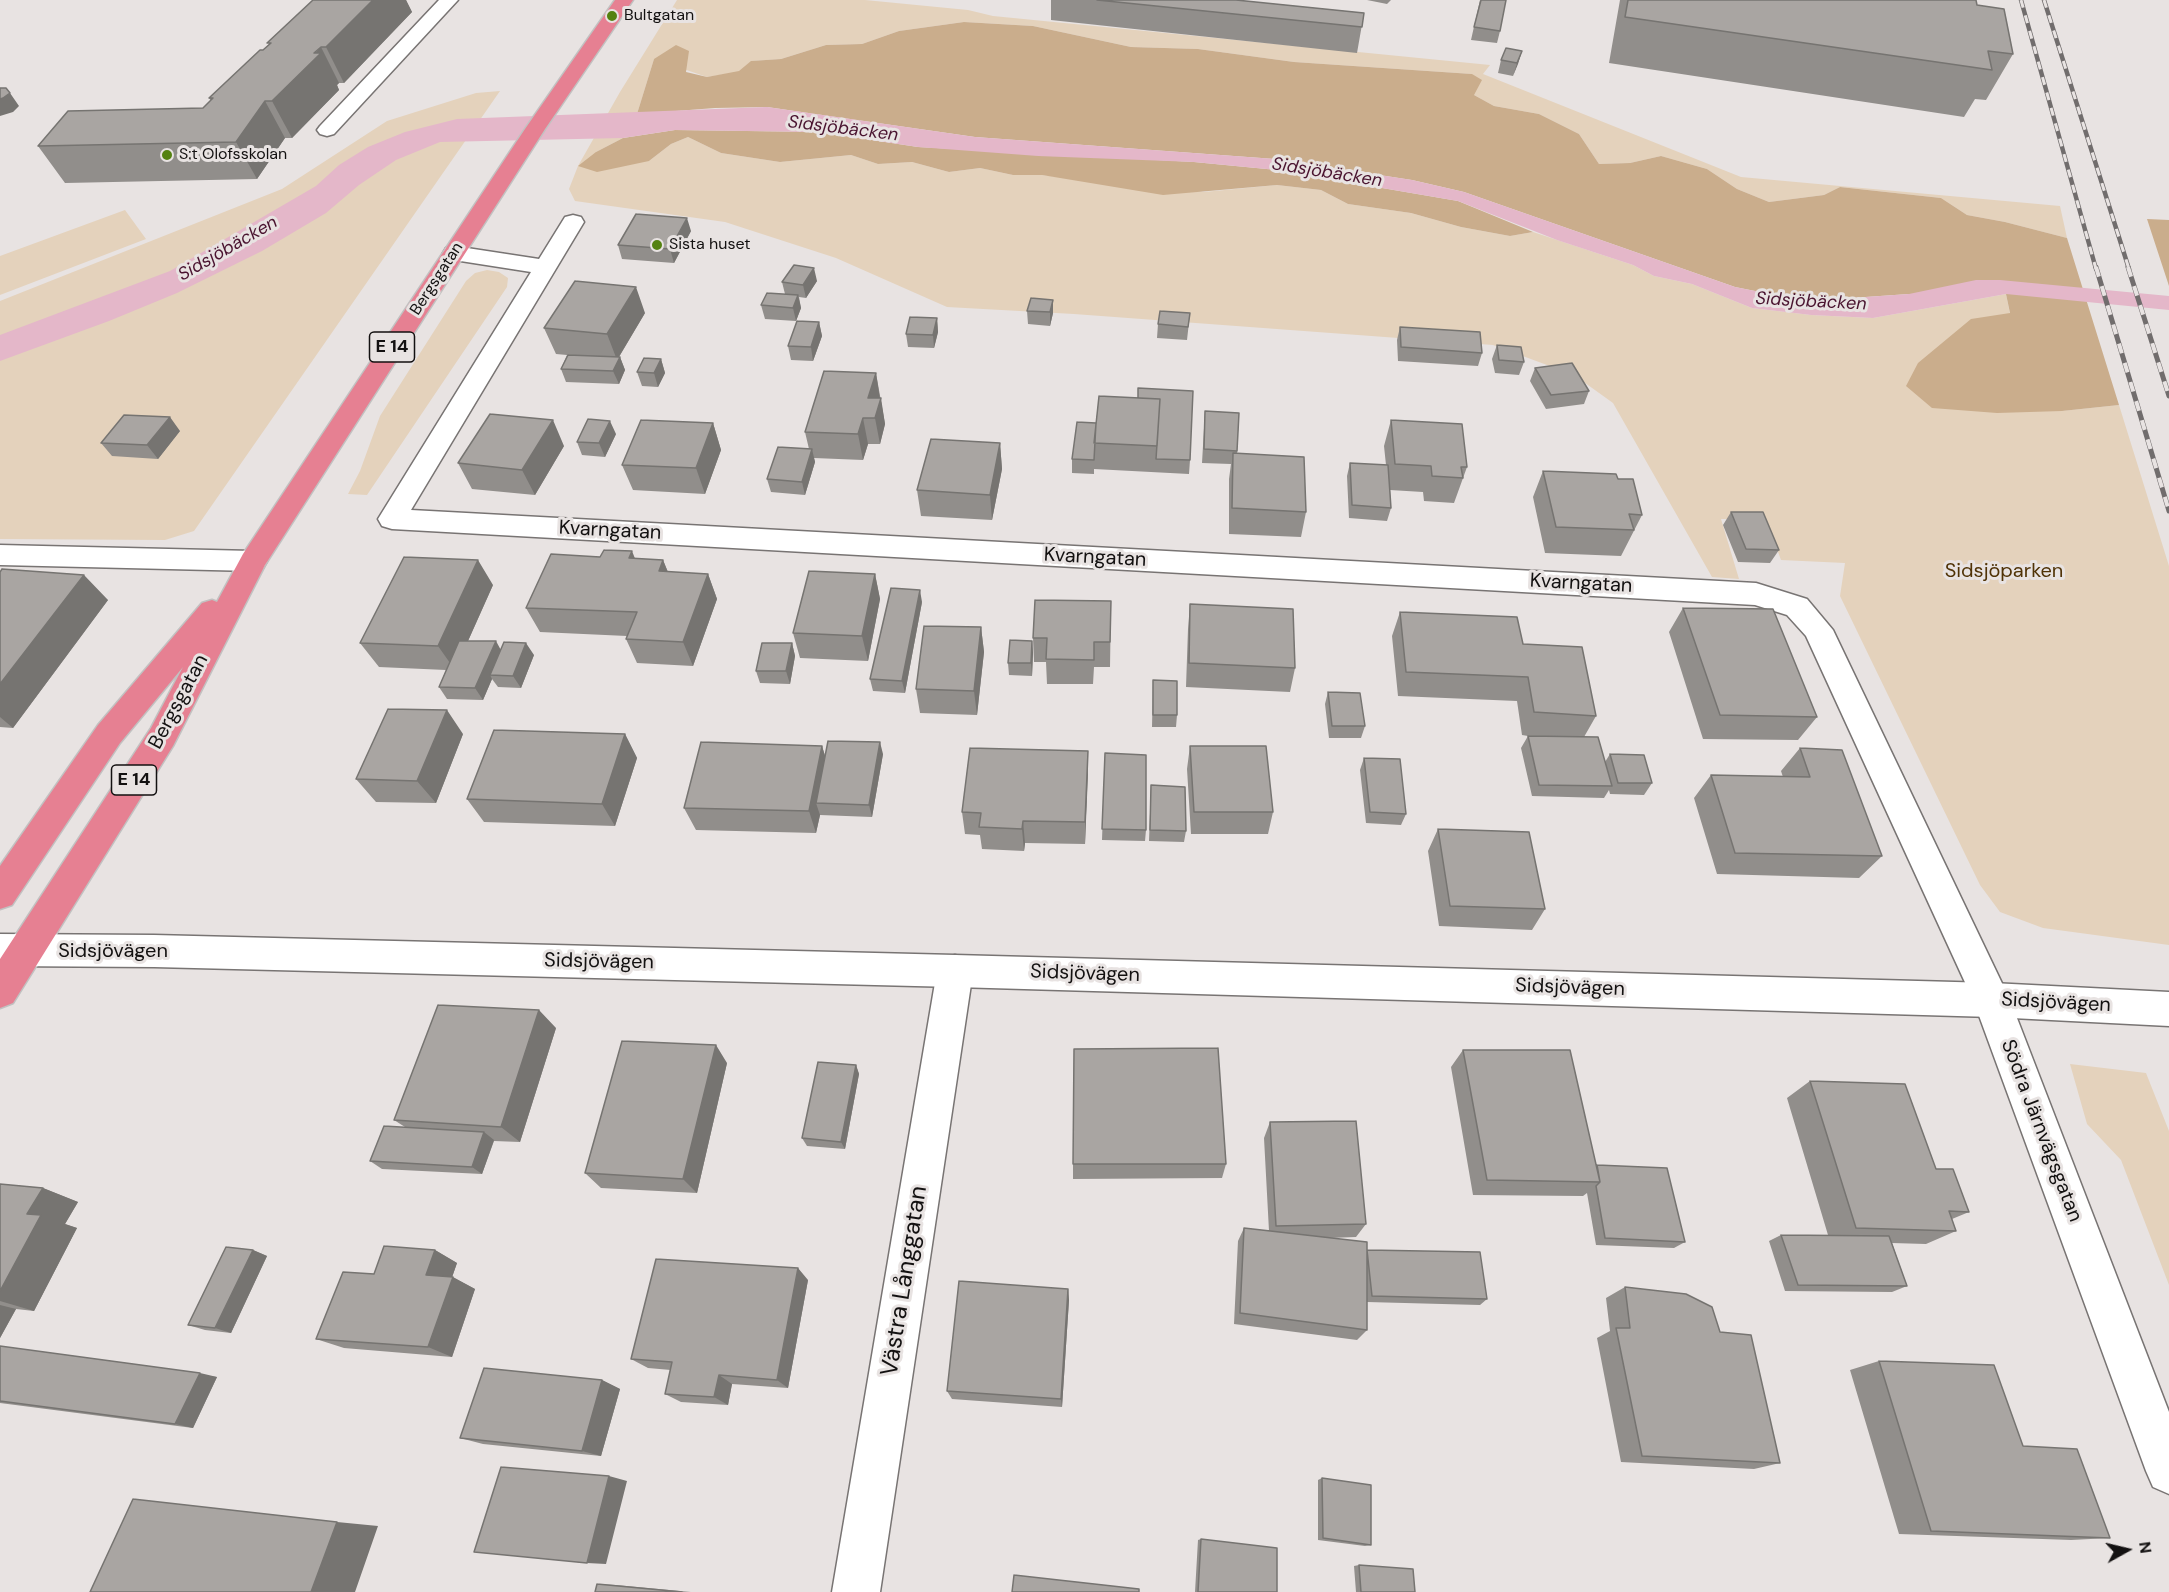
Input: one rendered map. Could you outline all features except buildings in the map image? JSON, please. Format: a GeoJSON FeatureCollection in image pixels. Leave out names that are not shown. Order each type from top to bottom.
{"type":"FeatureCollection","features":[{"type":"Feature","properties":{"kind":"highway","name":"Bergsgatan"},"geometry":{"type":"LineString","coordinates":[[0,991],[13,951],[162,737],[253,561],[454,253],[624,0]]}},
{"type":"Feature","properties":{"kind":"highway","name":"Bergsgatan"},"geometry":{"type":"LineString","coordinates":[[0,894],[110,734],[253,561]]}},
{"type":"Feature","properties":{"kind":"street"},"geometry":{"type":"LineString","coordinates":[[327,130],[449,0]]}},
{"type":"Feature","properties":{"kind":"street"},"geometry":{"type":"LineString","coordinates":[[454,253],[544,267],[573,222]]}},
{"type":"Feature","properties":{"kind":"street","name":"Kvarngatan"},"geometry":{"type":"LineString","coordinates":[[544,267],[392,519],[1756,594],[1797,607]]}},
{"type":"Feature","properties":{"kind":"street"},"geometry":{"type":"LineString","coordinates":[[0,555],[253,561]]}},
{"type":"Feature","properties":{"kind":"street","name":"Södra Järnvägsgatan"},"geometry":{"type":"LineString","coordinates":[[1797,607],[1818,630],[1992,1000],[2169,1471]]}},
{"type":"Feature","properties":{"kind":"street","name":"Sidsjövägen"},"geometry":{"type":"LineString","coordinates":[[13,951],[154,951],[955,971],[1992,1000],[2169,1009]]}},
{"type":"Feature","properties":{"kind":"street","name":"Västra Långgatan"},"geometry":{"type":"LineString","coordinates":[[856,1592],[955,971]]}},
{"type":"Feature","properties":{"kind":"green space","name":"Sidsjöparken"},"geometry":{"type":"Polygon","coordinates":[[[677,0],[865,0],[968,10],[993,16],[1490,65],[1483,74],[1741,177],[2060,206],[2067,238],[1967,215],[1941,198],[1840,187],[1824,195],[1769,202],[1737,189],[1707,169],[1661,156],[1630,163],[1599,164],[1579,134],[1539,114],[1494,106],[1474,95],[1472,74],[1294,62],[1198,49],[1131,47],[1033,26],[964,22],[899,31],[862,44],[826,45],[781,59],[752,61],[739,72],[707,77],[654,59],[637,114],[623,138],[596,152],[649,161],[671,144],[688,137],[721,153],[780,162],[851,155],[878,164],[912,162],[949,172],[980,168],[1013,175],[1042,175],[1204,192],[1277,185],[1321,190],[1348,204],[1411,213],[1461,227],[1510,236],[1533,232],[1633,265],[1654,276],[1692,284],[1752,308],[1811,315],[1873,318],[2006,294],[2010,314],[2062,411],[2119,405],[2169,566],[2169,945],[2043,928],[2000,912],[1980,885],[1840,596],[1845,563],[1781,560],[1766,519],[1721,519],[1739,579],[1712,577],[1613,403],[1574,375],[1493,345],[1074,314],[947,307],[836,258],[725,222],[575,201],[569,189],[578,166],[620,92],[677,0]]]}},
{"type":"Feature","properties":{"kind":"green space"},"geometry":{"type":"Polygon","coordinates":[[[500,91],[194,531],[165,540],[0,539],[0,301],[282,189],[387,121],[476,93],[500,91]]]}},
{"type":"Feature","properties":{"kind":"green space"},"geometry":{"type":"Polygon","coordinates":[[[125,210],[146,239],[0,295],[0,256],[125,210]]]}},
{"type":"Feature","properties":{"kind":"green space"},"geometry":{"type":"Polygon","coordinates":[[[487,270],[499,272],[508,278],[507,287],[367,495],[348,494],[360,471],[380,416],[466,281],[475,273],[487,270]]]}},
{"type":"Feature","properties":{"kind":"green space"},"geometry":{"type":"Polygon","coordinates":[[[2070,1064],[2146,1073],[2169,1131],[2169,1285],[2121,1160],[2087,1124],[2070,1064]]]}},
{"type":"Feature","properties":{"kind":"shaded area"},"geometry":{"type":"Polygon","coordinates":[[[964,22],[1033,26],[1131,47],[1198,49],[1294,62],[1472,74],[1482,80],[1474,95],[1494,106],[1539,114],[1579,134],[1599,164],[1630,163],[1661,156],[1707,169],[1737,189],[1769,202],[1824,195],[1840,187],[1941,198],[1967,215],[2067,238],[2119,405],[2062,411],[1997,413],[1932,408],[1906,386],[1918,363],[1971,319],[2010,313],[2006,294],[1909,294],[1851,298],[1775,295],[1735,287],[1464,192],[1412,180],[1275,159],[975,137],[767,107],[637,114],[654,59],[676,45],[689,51],[686,72],[707,77],[739,71],[751,61],[781,59],[826,45],[862,44],[899,31],[964,22]]]}},
{"type":"Feature","properties":{"kind":"shaded area"},"geometry":{"type":"Polygon","coordinates":[[[675,130],[819,132],[918,147],[1194,162],[1277,170],[1458,201],[1533,232],[1510,236],[1461,227],[1411,213],[1348,204],[1321,190],[1277,185],[1163,195],[1042,175],[1013,175],[980,168],[949,172],[912,162],[878,164],[851,155],[780,162],[721,153],[688,137],[671,144],[649,161],[597,172],[578,166],[596,152],[623,138],[675,130]]]}},
{"type":"Feature","properties":{"kind":"shaded area"},"geometry":{"type":"Polygon","coordinates":[[[2147,219],[2169,220],[2169,286],[2147,219]]]}},
{"type":"Feature","properties":{"kind":"water","name":"Sidsjöbäcken"},"geometry":{"type":"Polygon","coordinates":[[[767,107],[975,137],[1275,159],[1412,180],[1464,192],[1735,287],[1775,295],[1851,298],[1909,294],[1976,280],[2000,280],[2169,296],[2169,310],[2006,294],[1873,318],[1811,315],[1752,308],[1692,284],[1654,276],[1633,265],[1557,240],[1458,201],[1277,170],[1194,162],[1038,156],[918,147],[819,132],[675,130],[623,138],[440,142],[396,160],[359,185],[326,213],[262,251],[177,293],[0,361],[0,335],[170,271],[316,186],[339,165],[368,147],[405,132],[457,119],[767,107]]]}},
{"type":"Feature","properties":{"kind":"railway"},"geometry":{"type":"LineString","coordinates":[[2021,0],[2096,269]]}},
{"type":"Feature","properties":{"kind":"railway"},"geometry":{"type":"LineString","coordinates":[[2044,0],[2129,269]]}},
{"type":"Feature","properties":{"kind":"railway"},"geometry":{"type":"LineString","coordinates":[[2096,267],[2169,511]]}},
{"type":"Feature","properties":{"kind":"railway"},"geometry":{"type":"LineString","coordinates":[[2128,267],[2169,396]]}},
{"type":"Feature","properties":{"kind":"place","name":"Bultgatan"},"geometry":{"type":"Point","coordinates":[612,16]}},
{"type":"Feature","properties":{"kind":"place","name":"S:t Olofsskolan"},"geometry":{"type":"Point","coordinates":[167,155]}},
{"type":"Feature","properties":{"kind":"place","name":"Sista huset"},"geometry":{"type":"Point","coordinates":[657,245]}}]}
